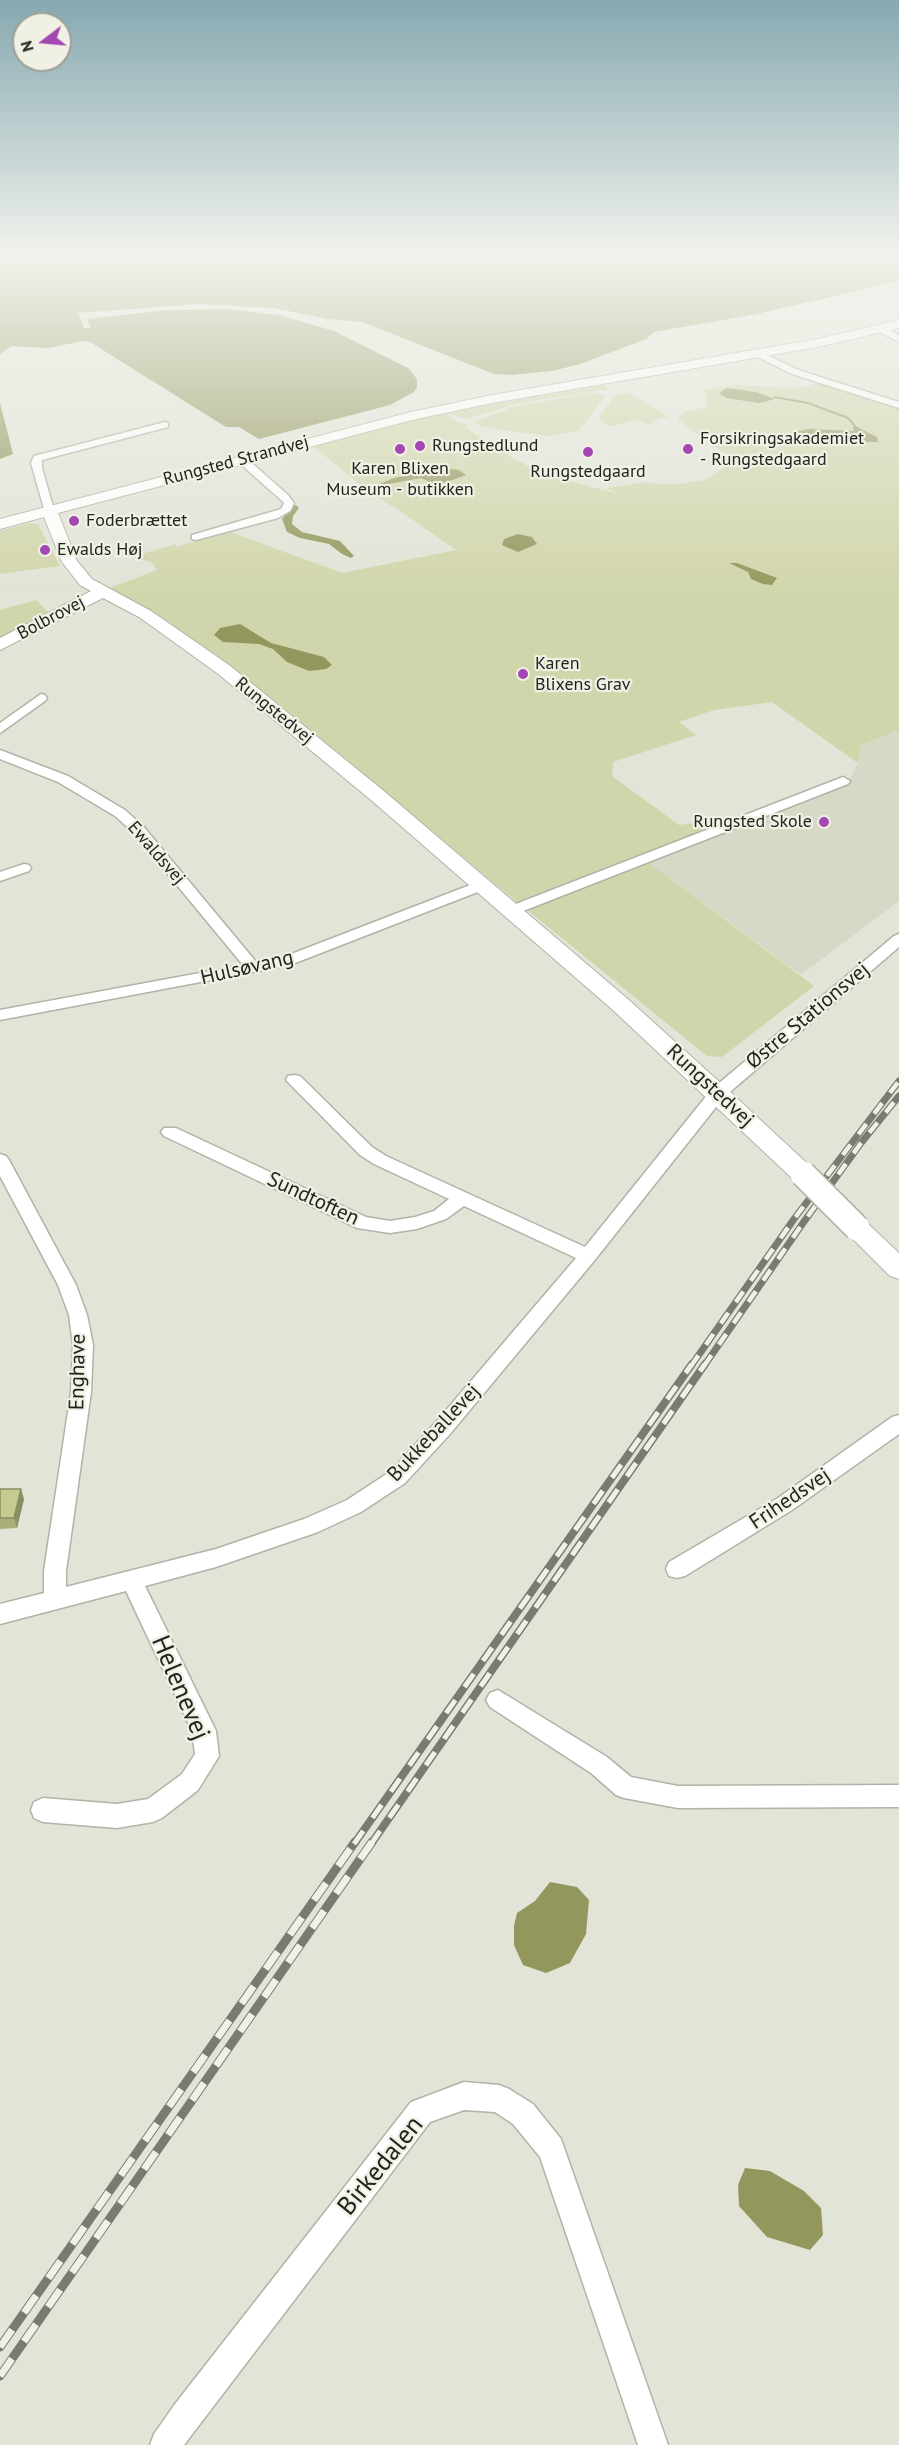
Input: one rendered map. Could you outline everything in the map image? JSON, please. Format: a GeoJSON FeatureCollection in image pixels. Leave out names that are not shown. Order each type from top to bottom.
{"type":"FeatureCollection","features":[{"type":"Feature","properties":{"kind":"main road","name":"Rungsted Strandvej"},"geometry":{"type":"LineString","coordinates":[[0,524],[242,459],[438,410],[678,368]]}},
{"type":"Feature","properties":{"kind":"main road","name":"Rungstedvej"},"geometry":{"type":"LineString","coordinates":[[49,510],[74,569],[86,582],[145,614],[223,669],[513,910],[718,1093],[857,1228],[896,1261]]}},
{"type":"Feature","properties":{"kind":"main road","name":"Bolbrovej"},"geometry":{"type":"LineString","coordinates":[[0,645],[59,616],[101,591]]}},
{"type":"Feature","properties":{"kind":"street"},"geometry":{"type":"LineString","coordinates":[[787,368],[899,405]]}},
{"type":"Feature","properties":{"kind":"street"},"geometry":{"type":"LineString","coordinates":[[49,510],[36,463],[42,456],[165,425]]}},
{"type":"Feature","properties":{"kind":"street"},"geometry":{"type":"LineString","coordinates":[[196,537],[285,511],[288,503],[284,497],[242,459]]}},
{"type":"Feature","properties":{"kind":"street"},"geometry":{"type":"LineString","coordinates":[[0,729],[41,698]]}},
{"type":"Feature","properties":{"kind":"street","name":"Ewaldsvej"},"geometry":{"type":"LineString","coordinates":[[0,754],[63,779],[120,813],[138,829],[254,969]]}},
{"type":"Feature","properties":{"kind":"street"},"geometry":{"type":"LineString","coordinates":[[513,910],[843,782]]}},
{"type":"Feature","properties":{"kind":"street"},"geometry":{"type":"LineString","coordinates":[[0,877],[24,868]]}},
{"type":"Feature","properties":{"kind":"street","name":"Hulsøvang"},"geometry":{"type":"LineString","coordinates":[[0,1015],[285,962],[483,885]]}},
{"type":"Feature","properties":{"kind":"street","name":"Østre Stationsvej"},"geometry":{"type":"LineString","coordinates":[[718,1093],[899,939]]}},
{"type":"Feature","properties":{"kind":"street"},"geometry":{"type":"LineString","coordinates":[[294,1080],[366,1151],[380,1160],[588,1256]]}},
{"type":"Feature","properties":{"kind":"street","name":"Bukkeballevej"},"geometry":{"type":"LineString","coordinates":[[0,1614],[216,1558],[311,1526],[354,1506],[398,1477],[443,1428],[588,1256],[718,1093]]}},
{"type":"Feature","properties":{"kind":"street","name":"Sundtoften"},"geometry":{"type":"LineString","coordinates":[[170,1132],[363,1223],[390,1227],[417,1223],[440,1215],[463,1198]]}},
{"type":"Feature","properties":{"kind":"street","name":"Enghave"},"geometry":{"type":"LineString","coordinates":[[0,1160],[67,1285],[78,1315],[83,1345],[81,1392],[55,1571],[55,1600]]}},
{"type":"Feature","properties":{"kind":"street","name":"Frihedsvej"},"geometry":{"type":"LineString","coordinates":[[677,1569],[785,1504],[899,1423]]}},
{"type":"Feature","properties":{"kind":"street","name":"Helenevej"},"geometry":{"type":"LineString","coordinates":[[43,1810],[117,1816],[153,1810],[190,1782],[207,1756],[204,1731],[132,1581]]}},
{"type":"Feature","properties":{"kind":"street"},"geometry":{"type":"LineString","coordinates":[[498,1700],[599,1765],[624,1787],[640,1791],[678,1797],[899,1796]]}},
{"type":"Feature","properties":{"kind":"street","name":"Birkedalen"},"geometry":{"type":"LineString","coordinates":[[165,2445],[421,2112],[464,2096],[499,2099],[523,2114],[551,2149],[653,2445]]}},
{"type":"Feature","properties":{"kind":"shaded area"},"geometry":{"type":"Polygon","coordinates":[[[132,368],[408,368],[417,379],[414,392],[390,405],[259,439],[239,427],[226,427],[132,368]]]}},
{"type":"Feature","properties":{"kind":"shaded area"},"geometry":{"type":"Polygon","coordinates":[[[479,368],[564,368],[512,375],[494,374],[479,368]]]}},
{"type":"Feature","properties":{"kind":"shaded area","name":"Rungstedlund"},"geometry":{"type":"Polygon","coordinates":[[[820,382],[899,406],[899,730],[861,745],[858,763],[772,702],[714,710],[679,722],[696,735],[613,762],[612,776],[679,825],[743,816],[517,902],[280,705],[205,648],[110,588],[157,570],[151,562],[131,557],[176,544],[176,547],[228,531],[342,573],[456,550],[365,489],[312,445],[448,412],[604,385],[610,389],[520,403],[466,419],[445,413],[456,421],[469,425],[464,426],[489,444],[540,473],[622,495],[606,488],[639,483],[680,484],[705,480],[735,461],[677,419],[684,412],[708,407],[705,390],[736,385],[806,387],[820,382]]]}},
{"type":"Feature","properties":{"kind":"shaded area"},"geometry":{"type":"Polygon","coordinates":[[[727,388],[756,392],[775,399],[759,403],[726,398],[719,393],[727,388]]]}},
{"type":"Feature","properties":{"kind":"shaded area"},"geometry":{"type":"Polygon","coordinates":[[[589,393],[606,395],[579,431],[549,436],[482,427],[475,422],[512,407],[589,393]]]}},
{"type":"Feature","properties":{"kind":"shaded area"},"geometry":{"type":"Polygon","coordinates":[[[629,393],[669,417],[659,418],[651,425],[635,420],[614,426],[609,426],[598,418],[616,395],[629,393]]]}},
{"type":"Feature","properties":{"kind":"shaded area"},"geometry":{"type":"Polygon","coordinates":[[[0,403],[13,454],[0,459],[0,403]]]}},
{"type":"Feature","properties":{"kind":"shaded area"},"geometry":{"type":"Polygon","coordinates":[[[855,426],[877,437],[878,442],[814,443],[797,435],[798,431],[810,429],[854,431],[855,426]]]}},
{"type":"Feature","properties":{"kind":"shaded area"},"geometry":{"type":"Polygon","coordinates":[[[443,468],[459,470],[466,475],[434,484],[421,478],[372,487],[394,478],[443,468]]]}},
{"type":"Feature","properties":{"kind":"shaded area"},"geometry":{"type":"Polygon","coordinates":[[[296,505],[299,508],[293,516],[292,524],[302,532],[340,541],[354,556],[351,558],[329,544],[300,538],[287,532],[282,519],[296,505]]]}},
{"type":"Feature","properties":{"kind":"shaded area"},"geometry":{"type":"Polygon","coordinates":[[[29,523],[38,524],[60,566],[0,574],[0,531],[29,523]]]}},
{"type":"Feature","properties":{"kind":"shaded area"},"geometry":{"type":"Polygon","coordinates":[[[518,534],[532,537],[537,544],[518,552],[502,545],[504,539],[518,534]]]}},
{"type":"Feature","properties":{"kind":"shaded area"},"geometry":{"type":"Polygon","coordinates":[[[729,563],[737,563],[777,578],[772,585],[763,584],[751,579],[748,572],[729,563]]]}},
{"type":"Feature","properties":{"kind":"shaded area"},"geometry":{"type":"Polygon","coordinates":[[[36,600],[51,615],[0,642],[0,610],[36,600]]]}},
{"type":"Feature","properties":{"kind":"shaded area"},"geometry":{"type":"Polygon","coordinates":[[[240,624],[271,643],[324,657],[332,665],[326,669],[309,671],[287,662],[273,649],[259,644],[223,642],[214,635],[220,628],[240,624]]]}},
{"type":"Feature","properties":{"kind":"shaded area","name":"Rungsted Skole"},"geometry":{"type":"Polygon","coordinates":[[[899,730],[899,901],[801,975],[649,863],[849,781],[858,763],[861,745],[899,730]]]}},
{"type":"Feature","properties":{"kind":"shaded area"},"geometry":{"type":"Polygon","coordinates":[[[649,863],[814,986],[722,1057],[707,1056],[526,909],[649,863]]]}},
{"type":"Feature","properties":{"kind":"shaded area"},"geometry":{"type":"Polygon","coordinates":[[[550,1882],[577,1887],[589,1900],[586,1934],[570,1963],[546,1973],[523,1965],[514,1945],[514,1926],[517,1913],[535,1901],[550,1882]]]}},
{"type":"Feature","properties":{"kind":"shaded area"},"geometry":{"type":"Polygon","coordinates":[[[745,2168],[770,2171],[804,2191],[821,2208],[823,2235],[810,2250],[767,2237],[739,2206],[738,2185],[745,2168]]]}},
{"type":"Feature","properties":{"kind":"building"},"geometry":{"type":"Polygon","coordinates":[[[0,1489],[21,1489],[14,1518],[0,1518],[0,1489]]]}},
{"type":"Feature","properties":{"kind":"waterway"},"geometry":{"type":"LineString","coordinates":[[774,397],[808,403],[848,418],[855,426]]}},
{"type":"Feature","properties":{"kind":"railway"},"geometry":{"type":"LineString","coordinates":[[691,1366],[794,1219],[899,1081]]}},
{"type":"Feature","properties":{"kind":"railway"},"geometry":{"type":"LineString","coordinates":[[704,1366],[803,1223],[861,1143],[899,1096]]}},
{"type":"Feature","properties":{"kind":"railway"},"geometry":{"type":"LineString","coordinates":[[354,1844],[692,1364]]}},
{"type":"Feature","properties":{"kind":"railway"},"geometry":{"type":"LineString","coordinates":[[371,1844],[705,1364]]}},
{"type":"Feature","properties":{"kind":"railway"},"geometry":{"type":"LineString","coordinates":[[0,2347],[355,1842]]}},
{"type":"Feature","properties":{"kind":"railway"},"geometry":{"type":"LineString","coordinates":[[0,2376],[372,1842]]}},
{"type":"Feature","properties":{"kind":"place","name":"Rungstedlund"},"geometry":{"type":"Point","coordinates":[420,446]}},
{"type":"Feature","properties":{"kind":"place","name":"Karen Blixen Museum - butikken"},"geometry":{"type":"Point","coordinates":[400,449]}},
{"type":"Feature","properties":{"kind":"place","name":"Forsikringsakademiet - Rungstedgaard"},"geometry":{"type":"Point","coordinates":[688,449]}},
{"type":"Feature","properties":{"kind":"place","name":"Rungstedgaard"},"geometry":{"type":"Point","coordinates":[588,452]}},
{"type":"Feature","properties":{"kind":"place","name":"Foderbrættet"},"geometry":{"type":"Point","coordinates":[74,521]}},
{"type":"Feature","properties":{"kind":"place","name":"Ewalds Høj"},"geometry":{"type":"Point","coordinates":[45,550]}},
{"type":"Feature","properties":{"kind":"place","name":"Karen Blixens Grav"},"geometry":{"type":"Point","coordinates":[523,674]}},
{"type":"Feature","properties":{"kind":"place","name":"Rungsted Skole"},"geometry":{"type":"Point","coordinates":[824,822]}}]}
